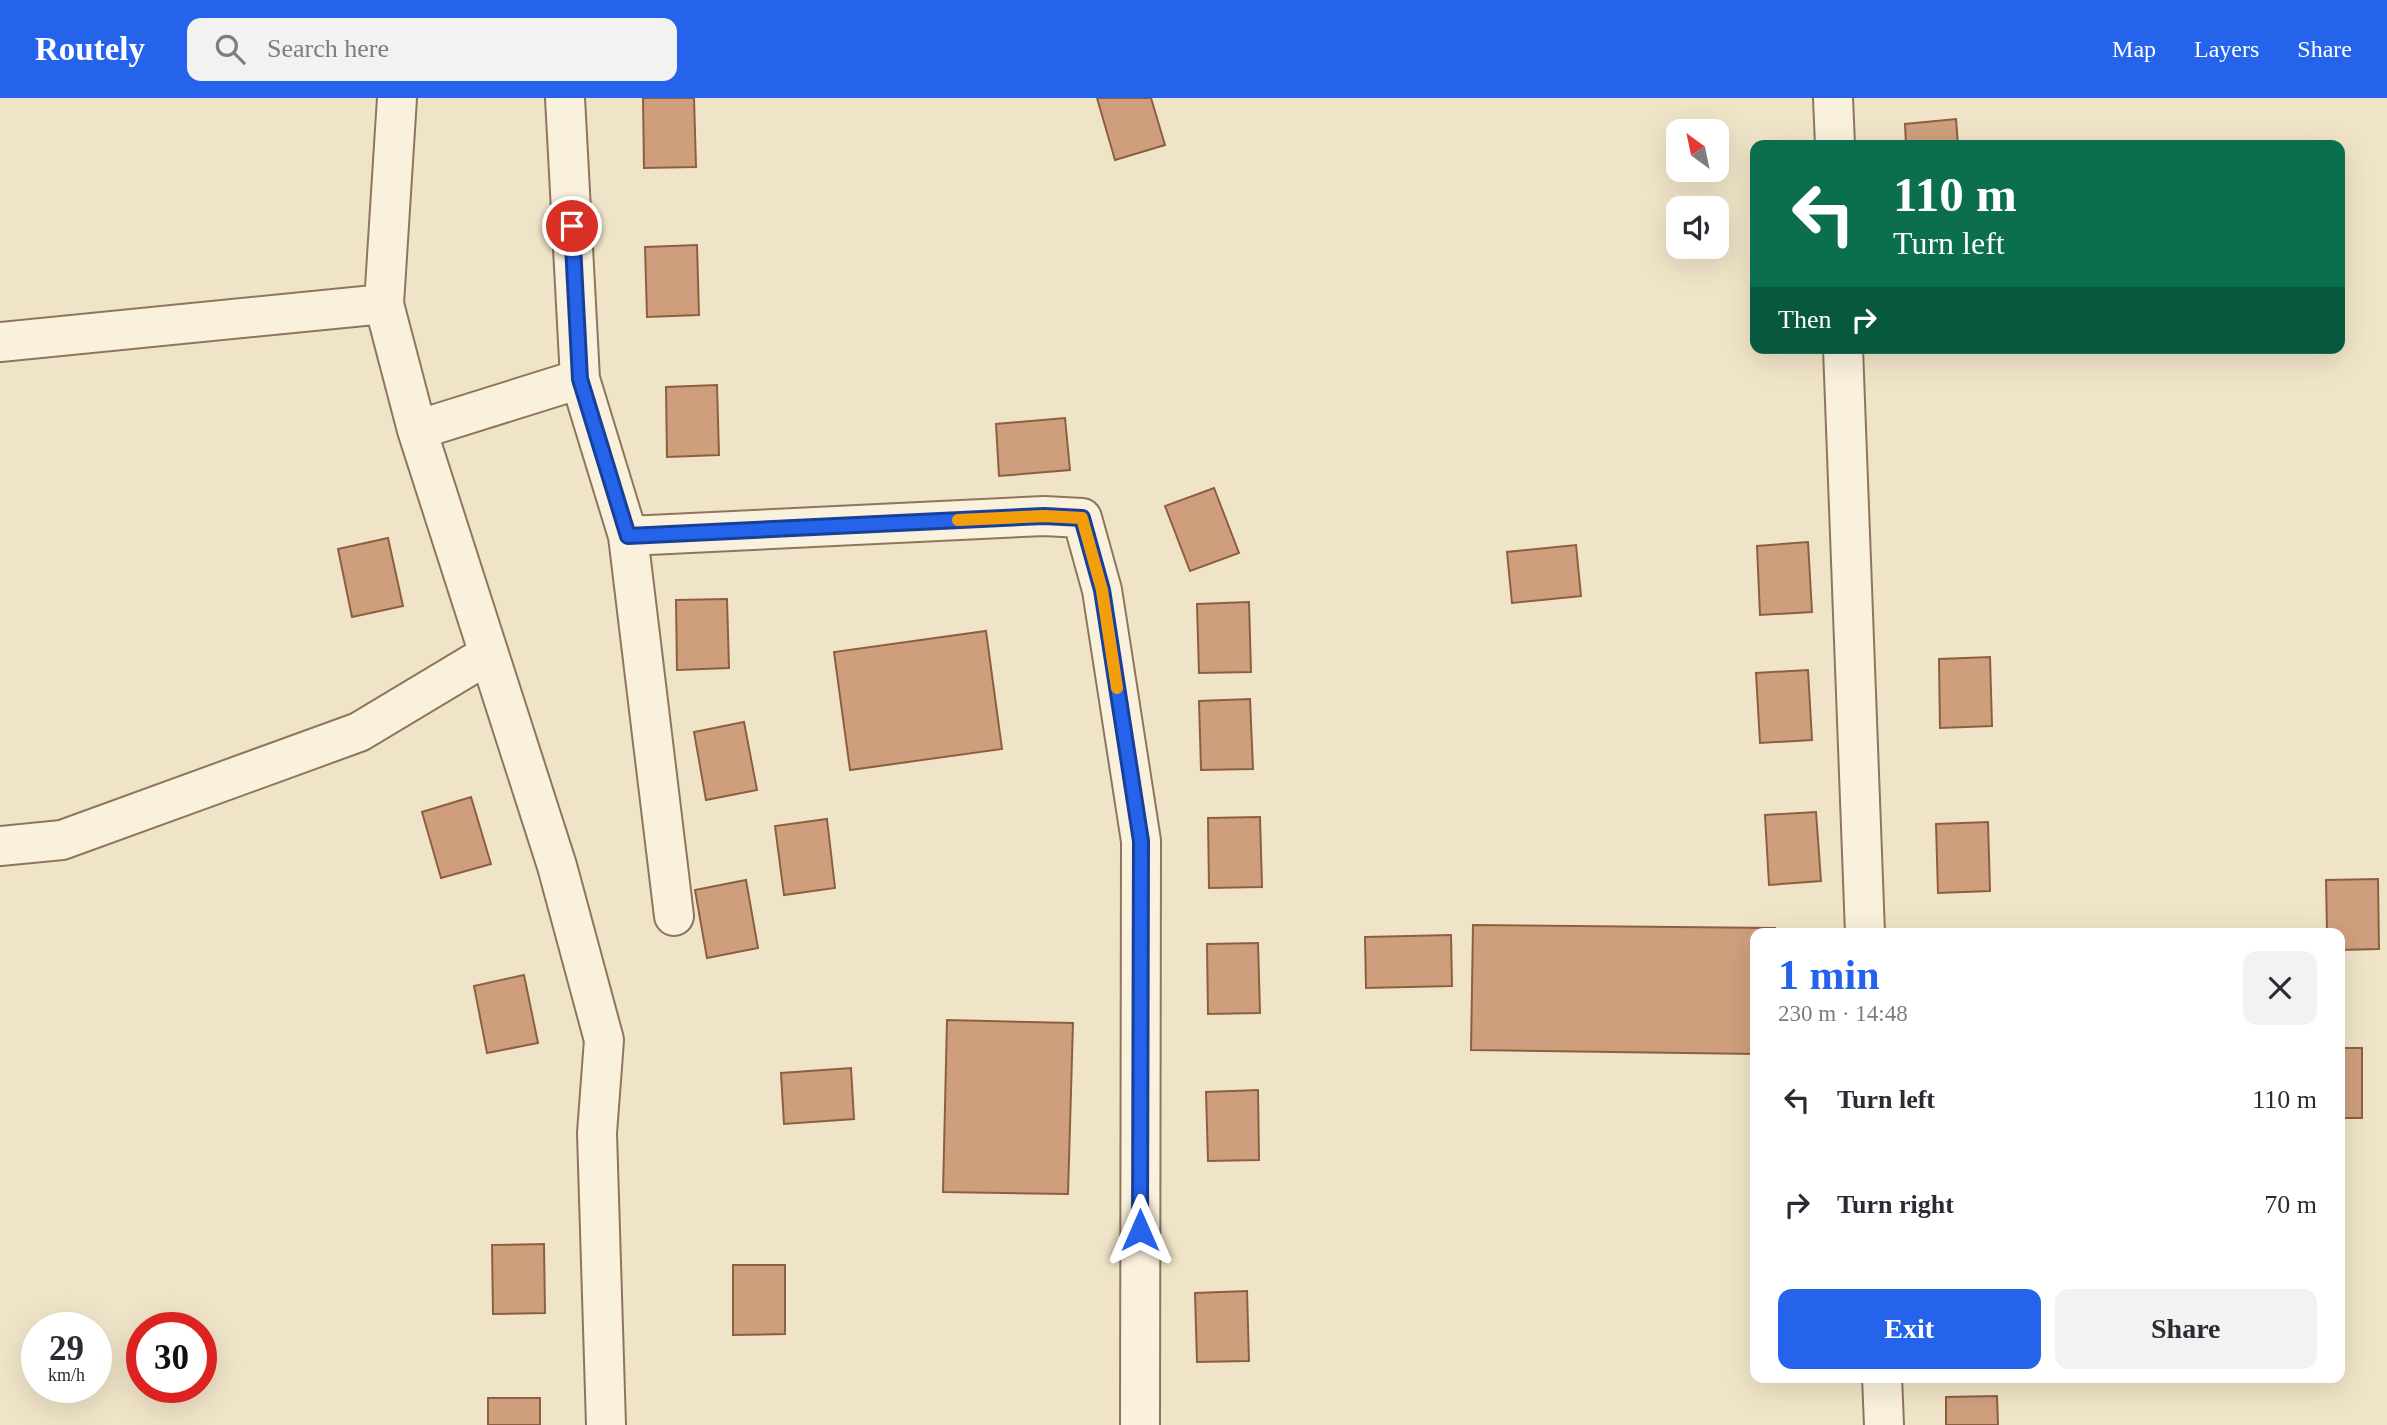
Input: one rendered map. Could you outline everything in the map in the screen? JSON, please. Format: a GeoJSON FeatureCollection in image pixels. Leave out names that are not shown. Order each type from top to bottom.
{"type":"FeatureCollection","features":[{"type":"Feature","properties":{"kind":"street"},"geometry":{"type":"LineString","coordinates":[[397,98],[384,303],[417,430],[557,866],[604,1040],[597,1133],[606,1425]]}},
{"type":"Feature","properties":{"kind":"street"},"geometry":{"type":"LineString","coordinates":[[565,98],[580,379],[628,536],[674,916]]}},
{"type":"Feature","properties":{"kind":"street"},"geometry":{"type":"LineString","coordinates":[[1833,98],[1835,140]]}},
{"type":"Feature","properties":{"kind":"street"},"geometry":{"type":"LineString","coordinates":[[0,342],[384,303]]}},
{"type":"Feature","properties":{"kind":"street"},"geometry":{"type":"LineString","coordinates":[[1843,354],[1865,928]]}},
{"type":"Feature","properties":{"kind":"street"},"geometry":{"type":"LineString","coordinates":[[417,430],[580,379]]}},
{"type":"Feature","properties":{"kind":"street"},"geometry":{"type":"LineString","coordinates":[[628,536],[1044,516],[1082,518],[1102,590],[1141,841],[1140,1425]]}},
{"type":"Feature","properties":{"kind":"street"},"geometry":{"type":"LineString","coordinates":[[0,846],[62,840],[359,732],[489,654]]}},
{"type":"Feature","properties":{"kind":"street"},"geometry":{"type":"LineString","coordinates":[[1882,1383],[1884,1425]]}},
{"type":"Feature","properties":{"kind":"building"},"geometry":{"type":"Polygon","coordinates":[[[643,98],[694,98],[696,167],[644,168],[643,98]]]}},
{"type":"Feature","properties":{"kind":"building"},"geometry":{"type":"Polygon","coordinates":[[[1097,98],[1151,98],[1165,145],[1115,160],[1097,98]]]}},
{"type":"Feature","properties":{"kind":"building"},"geometry":{"type":"Polygon","coordinates":[[[1956,119],[1958,140],[1906,140],[1905,124],[1956,119]]]}},
{"type":"Feature","properties":{"kind":"building"},"geometry":{"type":"Polygon","coordinates":[[[697,245],[699,315],[647,317],[645,247],[697,245]]]}},
{"type":"Feature","properties":{"kind":"building"},"geometry":{"type":"Polygon","coordinates":[[[717,385],[719,455],[667,457],[666,387],[717,385]]]}},
{"type":"Feature","properties":{"kind":"building"},"geometry":{"type":"Polygon","coordinates":[[[1065,418],[1070,470],[999,476],[996,424],[1065,418]]]}},
{"type":"Feature","properties":{"kind":"building"},"geometry":{"type":"Polygon","coordinates":[[[1214,488],[1239,553],[1190,571],[1165,506],[1214,488]]]}},
{"type":"Feature","properties":{"kind":"building"},"geometry":{"type":"Polygon","coordinates":[[[388,538],[403,606],[352,617],[338,549],[388,538]]]}},
{"type":"Feature","properties":{"kind":"building"},"geometry":{"type":"Polygon","coordinates":[[[1808,542],[1812,612],[1760,615],[1757,546],[1808,542]]]}},
{"type":"Feature","properties":{"kind":"building"},"geometry":{"type":"Polygon","coordinates":[[[1576,545],[1581,596],[1512,603],[1507,552],[1576,545]]]}},
{"type":"Feature","properties":{"kind":"building"},"geometry":{"type":"Polygon","coordinates":[[[727,599],[729,668],[677,670],[676,600],[727,599]]]}},
{"type":"Feature","properties":{"kind":"building"},"geometry":{"type":"Polygon","coordinates":[[[1249,602],[1251,672],[1199,673],[1197,604],[1249,602]]]}},
{"type":"Feature","properties":{"kind":"building"},"geometry":{"type":"Polygon","coordinates":[[[986,631],[1002,749],[850,770],[834,652],[986,631]]]}},
{"type":"Feature","properties":{"kind":"building"},"geometry":{"type":"Polygon","coordinates":[[[1990,657],[1992,726],[1940,728],[1939,659],[1990,657]]]}},
{"type":"Feature","properties":{"kind":"building"},"geometry":{"type":"Polygon","coordinates":[[[1808,670],[1812,740],[1760,743],[1756,673],[1808,670]]]}},
{"type":"Feature","properties":{"kind":"building"},"geometry":{"type":"Polygon","coordinates":[[[1250,699],[1253,769],[1201,770],[1199,701],[1250,699]]]}},
{"type":"Feature","properties":{"kind":"building"},"geometry":{"type":"Polygon","coordinates":[[[744,722],[757,790],[706,800],[694,732],[744,722]]]}},
{"type":"Feature","properties":{"kind":"building"},"geometry":{"type":"Polygon","coordinates":[[[471,797],[491,864],[441,878],[422,812],[471,797]]]}},
{"type":"Feature","properties":{"kind":"building"},"geometry":{"type":"Polygon","coordinates":[[[1816,812],[1821,881],[1769,885],[1765,815],[1816,812]]]}},
{"type":"Feature","properties":{"kind":"building"},"geometry":{"type":"Polygon","coordinates":[[[1260,817],[1262,887],[1209,888],[1208,818],[1260,817]]]}},
{"type":"Feature","properties":{"kind":"building"},"geometry":{"type":"Polygon","coordinates":[[[827,819],[835,888],[784,895],[775,826],[827,819]]]}},
{"type":"Feature","properties":{"kind":"building"},"geometry":{"type":"Polygon","coordinates":[[[1988,822],[1990,891],[1938,893],[1936,824],[1988,822]]]}},
{"type":"Feature","properties":{"kind":"building"},"geometry":{"type":"Polygon","coordinates":[[[2378,879],[2379,949],[2345,950],[2345,928],[2327,928],[2326,880],[2378,879]]]}},
{"type":"Feature","properties":{"kind":"building"},"geometry":{"type":"Polygon","coordinates":[[[746,880],[758,948],[707,958],[695,890],[746,880]]]}},
{"type":"Feature","properties":{"kind":"building"},"geometry":{"type":"Polygon","coordinates":[[[1473,925],[1775,928],[1750,928],[1750,1054],[1471,1050],[1473,925]]]}},
{"type":"Feature","properties":{"kind":"building"},"geometry":{"type":"Polygon","coordinates":[[[1451,935],[1452,986],[1366,988],[1365,937],[1451,935]]]}},
{"type":"Feature","properties":{"kind":"building"},"geometry":{"type":"Polygon","coordinates":[[[1258,943],[1260,1013],[1208,1014],[1207,944],[1258,943]]]}},
{"type":"Feature","properties":{"kind":"building"},"geometry":{"type":"Polygon","coordinates":[[[524,975],[538,1043],[487,1053],[474,986],[524,975]]]}},
{"type":"Feature","properties":{"kind":"building"},"geometry":{"type":"Polygon","coordinates":[[[947,1020],[1073,1023],[1068,1194],[943,1192],[947,1020]]]}},
{"type":"Feature","properties":{"kind":"building"},"geometry":{"type":"Polygon","coordinates":[[[2345,1048],[2362,1048],[2362,1118],[2345,1118],[2345,1048]]]}},
{"type":"Feature","properties":{"kind":"building"},"geometry":{"type":"Polygon","coordinates":[[[851,1068],[854,1119],[784,1124],[781,1073],[851,1068]]]}},
{"type":"Feature","properties":{"kind":"building"},"geometry":{"type":"Polygon","coordinates":[[[1258,1090],[1259,1160],[1208,1161],[1206,1092],[1258,1090]]]}},
{"type":"Feature","properties":{"kind":"building"},"geometry":{"type":"Polygon","coordinates":[[[544,1244],[545,1313],[493,1314],[492,1245],[544,1244]]]}},
{"type":"Feature","properties":{"kind":"building"},"geometry":{"type":"Polygon","coordinates":[[[733,1265],[785,1265],[785,1334],[733,1335],[733,1265]]]}},
{"type":"Feature","properties":{"kind":"building"},"geometry":{"type":"Polygon","coordinates":[[[1247,1291],[1249,1361],[1197,1362],[1195,1293],[1247,1291]]]}},
{"type":"Feature","properties":{"kind":"building"},"geometry":{"type":"Polygon","coordinates":[[[1997,1396],[1998,1425],[1946,1425],[1946,1397],[1997,1396]]]}},
{"type":"Feature","properties":{"kind":"building"},"geometry":{"type":"Polygon","coordinates":[[[488,1398],[540,1398],[540,1425],[488,1425],[488,1398]]]}},
{"type":"Feature","properties":{"kind":"slow traffic"},"geometry":{"type":"LineString","coordinates":[[958,520],[1044,516],[1082,518],[1102,590],[1117,688]]}},
{"type":"Feature","properties":{"kind":"route"},"geometry":{"type":"LineString","coordinates":[[572,226],[580,379],[628,536],[1044,516],[1082,518],[1102,590],[1141,841],[1140,1230]]}}]}
